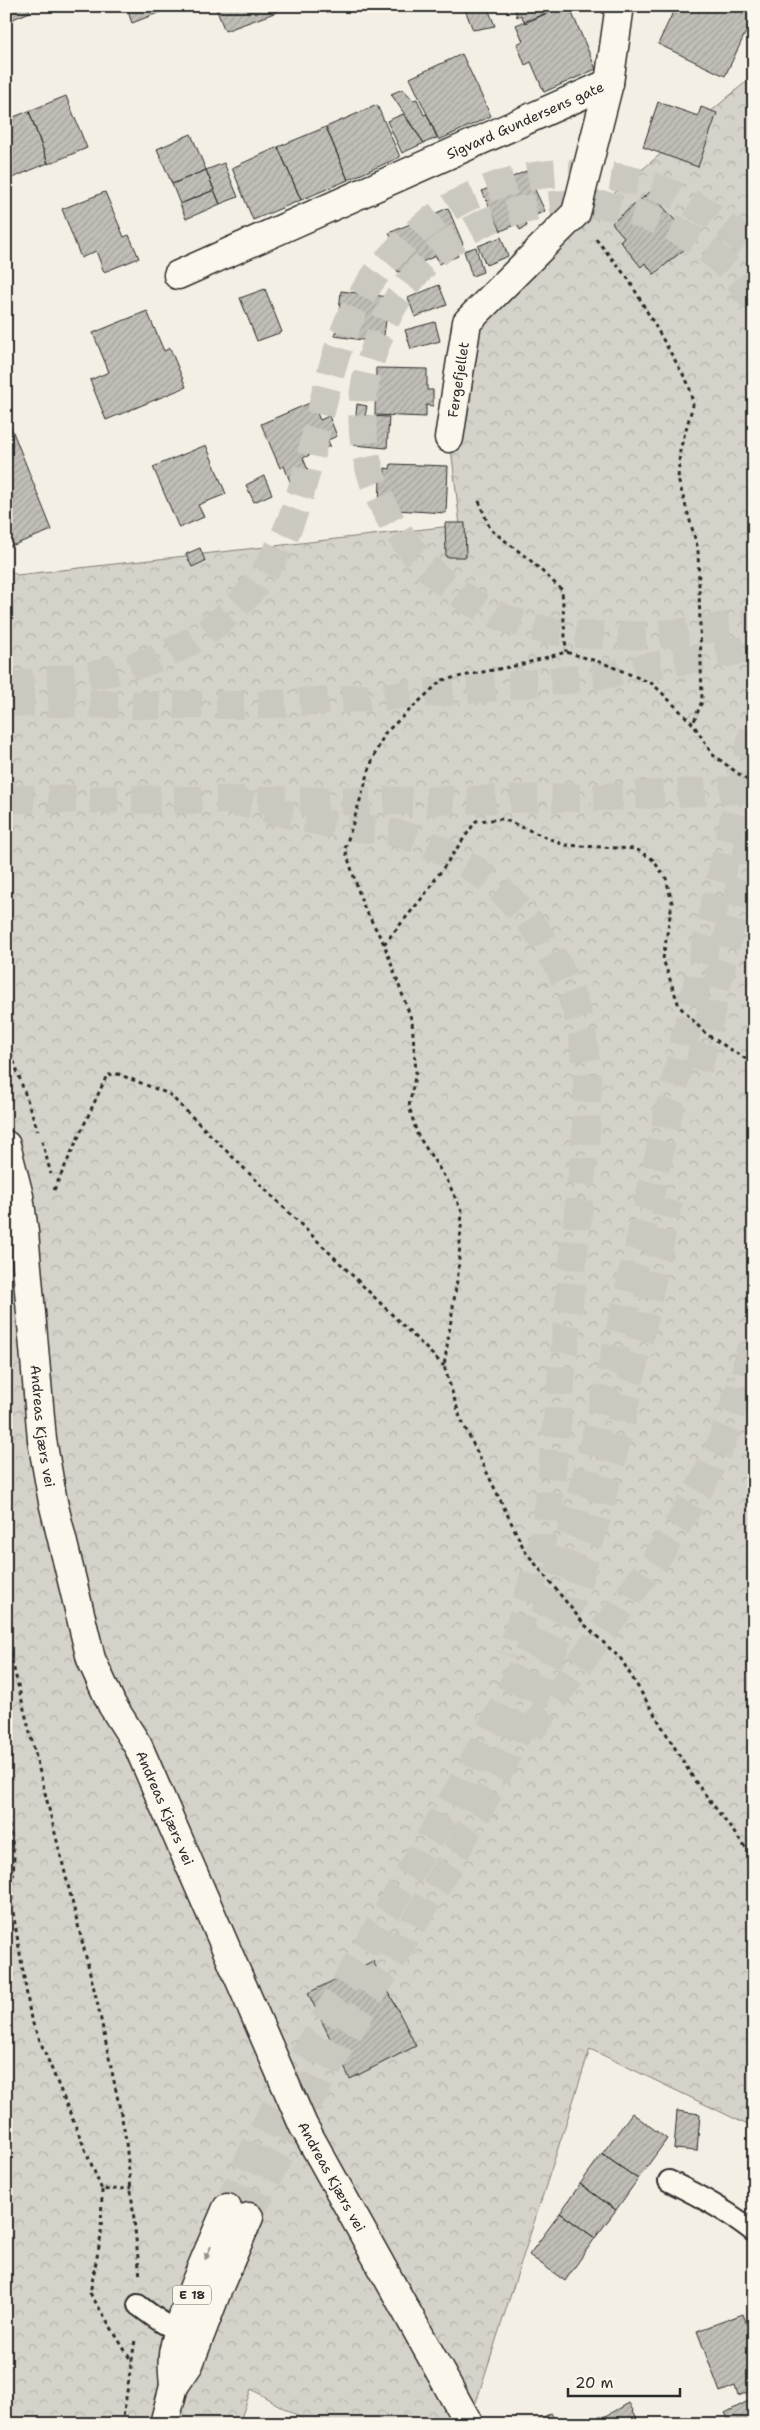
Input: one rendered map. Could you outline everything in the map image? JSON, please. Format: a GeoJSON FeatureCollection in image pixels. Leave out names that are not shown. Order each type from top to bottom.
{"type":"FeatureCollection","features":[{"type":"Feature","properties":{"kind":"main road"},"geometry":{"type":"LineString","coordinates":[[609,83],[619,12],[616,6]]}},
{"type":"Feature","properties":{"kind":"main road","name":"Sigvard Gundersens gate"},"geometry":{"type":"LineString","coordinates":[[576,213],[609,83]]}},
{"type":"Feature","properties":{"kind":"main road","name":"Sigvard Gundersens gate"},"geometry":{"type":"LineString","coordinates":[[178,275],[609,83]]}},
{"type":"Feature","properties":{"kind":"main road","name":"Fergefjellet"},"geometry":{"type":"LineString","coordinates":[[449,438],[466,322],[576,213]]}},
{"type":"Feature","properties":{"kind":"main road","name":"Andreas Kjærs vei"},"geometry":{"type":"LineString","coordinates":[[6,1145],[19,1196],[24,1232],[42,1440],[52,1502],[91,1659],[112,1705],[138,1746],[303,2125],[469,2424]]}},
{"type":"Feature","properties":{"kind":"main road","name":"E 18"},"geometry":{"type":"LineString","coordinates":[[164,2424],[174,2386],[172,2367],[174,2344],[190,2334],[196,2282],[238,2212]]}},
{"type":"Feature","properties":{"kind":"lane"},"geometry":{"type":"LineString","coordinates":[[669,2182],[702,2196],[738,2219],[754,2232]]}},
{"type":"Feature","properties":{"kind":"lane"},"geometry":{"type":"LineString","coordinates":[[138,2305],[160,2322],[190,2334]]}},
{"type":"Feature","properties":{"kind":"path"},"geometry":{"type":"LineString","coordinates":[[576,213],[628,280],[688,385],[693,405],[680,450],[678,479],[698,549],[702,701],[693,724]]}},
{"type":"Feature","properties":{"kind":"path"},"geometry":{"type":"LineString","coordinates":[[479,501],[490,529],[530,560],[562,590],[566,652]]}},
{"type":"Feature","properties":{"kind":"path"},"geometry":{"type":"LineString","coordinates":[[754,786],[713,755],[693,724],[653,684],[603,663],[566,652],[519,665],[442,680],[385,733],[373,758],[345,849],[363,905],[384,944],[412,1020],[416,1072],[409,1106],[418,1134],[448,1182],[462,1212],[458,1274],[444,1366],[460,1417],[526,1551],[584,1624],[621,1659],[696,1780],[754,1859]]}},
{"type":"Feature","properties":{"kind":"path"},"geometry":{"type":"LineString","coordinates":[[384,944],[423,897],[476,821],[502,819],[564,845],[636,849],[652,858],[666,878],[672,903],[663,959],[679,1006],[706,1034],[754,1064]]}},
{"type":"Feature","properties":{"kind":"path"},"geometry":{"type":"LineString","coordinates":[[6,1030],[13,1059],[45,1149],[55,1200]]}},
{"type":"Feature","properties":{"kind":"path"},"geometry":{"type":"LineString","coordinates":[[54,1190],[107,1075],[118,1074],[169,1094],[444,1366]]}},
{"type":"Feature","properties":{"kind":"path"},"geometry":{"type":"LineString","coordinates":[[6,1637],[97,2001],[125,2133],[140,2277],[132,2363],[122,2424]]}},
{"type":"Feature","properties":{"kind":"path"},"geometry":{"type":"LineString","coordinates":[[6,1801],[14,1856],[12,1906],[31,2019],[102,2190],[101,2236],[90,2293],[132,2363]]}},
{"type":"Feature","properties":{"kind":"path"},"geometry":{"type":"LineString","coordinates":[[102,2190],[131,2188]]}},
{"type":"Feature","properties":{"kind":"green space"},"geometry":{"type":"Polygon","coordinates":[[[754,75],[754,2128],[590,2049],[469,2424],[311,2424],[251,2389],[239,2424],[6,2424],[6,568],[17,575],[460,525],[451,448],[455,351],[586,217],[754,75]]]}},
{"type":"Feature","properties":{"kind":"building"},"geometry":{"type":"Polygon","coordinates":[[[6,6],[28,6],[30,12],[8,21],[6,6]]]}},
{"type":"Feature","properties":{"kind":"building"},"geometry":{"type":"Polygon","coordinates":[[[126,6],[162,6],[163,11],[132,23],[126,6]]]}},
{"type":"Feature","properties":{"kind":"building"},"geometry":{"type":"Polygon","coordinates":[[[215,6],[275,6],[277,12],[225,31],[215,6]]]}},
{"type":"Feature","properties":{"kind":"building"},"geometry":{"type":"Polygon","coordinates":[[[487,6],[495,26],[473,30],[464,7],[487,6]]]}},
{"type":"Feature","properties":{"kind":"building"},"geometry":{"type":"Polygon","coordinates":[[[518,6],[564,6],[525,23],[521,15],[517,17],[515,9],[519,8],[518,6]]]}},
{"type":"Feature","properties":{"kind":"building"},"geometry":{"type":"Polygon","coordinates":[[[564,6],[569,6],[596,69],[544,92],[531,62],[525,65],[517,44],[523,41],[516,25],[564,6]]]}},
{"type":"Feature","properties":{"kind":"building"},"geometry":{"type":"Polygon","coordinates":[[[676,6],[754,6],[754,15],[725,76],[658,44],[676,6]]]}},
{"type":"Feature","properties":{"kind":"building"},"geometry":{"type":"Polygon","coordinates":[[[462,54],[491,116],[439,140],[410,78],[462,54]]]}},
{"type":"Feature","properties":{"kind":"building"},"geometry":{"type":"Polygon","coordinates":[[[403,89],[413,100],[417,99],[424,115],[427,114],[437,138],[424,143],[391,94],[403,89]]]}},
{"type":"Feature","properties":{"kind":"building"},"geometry":{"type":"Polygon","coordinates":[[[66,96],[87,148],[48,164],[29,111],[66,96]]]}},
{"type":"Feature","properties":{"kind":"building"},"geometry":{"type":"Polygon","coordinates":[[[658,102],[698,116],[701,107],[717,113],[698,167],[643,147],[658,102]]]}},
{"type":"Feature","properties":{"kind":"building"},"geometry":{"type":"Polygon","coordinates":[[[377,105],[400,157],[348,180],[326,127],[377,105]]]}},
{"type":"Feature","properties":{"kind":"building"},"geometry":{"type":"Polygon","coordinates":[[[29,111],[48,163],[12,178],[6,163],[6,120],[29,111]]]}},
{"type":"Feature","properties":{"kind":"building"},"geometry":{"type":"Polygon","coordinates":[[[403,114],[424,143],[402,153],[387,121],[403,114]]]}},
{"type":"Feature","properties":{"kind":"building"},"geometry":{"type":"Polygon","coordinates":[[[326,127],[348,180],[301,200],[278,147],[326,127]]]}},
{"type":"Feature","properties":{"kind":"building"},"geometry":{"type":"Polygon","coordinates":[[[191,134],[206,170],[172,184],[157,149],[191,134]]]}},
{"type":"Feature","properties":{"kind":"building"},"geometry":{"type":"Polygon","coordinates":[[[278,147],[301,200],[253,220],[232,168],[278,147]]]}},
{"type":"Feature","properties":{"kind":"building"},"geometry":{"type":"Polygon","coordinates":[[[224,163],[238,197],[220,204],[206,170],[224,163]]]}},
{"type":"Feature","properties":{"kind":"building"},"geometry":{"type":"Polygon","coordinates":[[[206,170],[214,190],[180,204],[172,184],[206,170]]]}},
{"type":"Feature","properties":{"kind":"building"},"geometry":{"type":"Polygon","coordinates":[[[526,171],[545,211],[525,220],[527,226],[520,230],[517,224],[501,231],[482,191],[526,171]]]}},
{"type":"Feature","properties":{"kind":"building"},"geometry":{"type":"Polygon","coordinates":[[[214,190],[220,204],[186,219],[180,204],[214,190]]]}},
{"type":"Feature","properties":{"kind":"building"},"geometry":{"type":"Polygon","coordinates":[[[105,192],[124,237],[129,235],[139,258],[104,272],[96,251],[81,258],[62,209],[105,192]]]}},
{"type":"Feature","properties":{"kind":"building"},"geometry":{"type":"Polygon","coordinates":[[[650,192],[680,226],[692,243],[654,274],[645,263],[641,267],[620,241],[624,237],[612,223],[650,192]]]}},
{"type":"Feature","properties":{"kind":"building"},"geometry":{"type":"Polygon","coordinates":[[[448,208],[463,244],[455,248],[458,256],[439,264],[436,256],[398,272],[391,243],[394,243],[389,233],[448,208]]]}},
{"type":"Feature","properties":{"kind":"building"},"geometry":{"type":"Polygon","coordinates":[[[501,237],[508,256],[486,265],[478,246],[501,237]]]}},
{"type":"Feature","properties":{"kind":"building"},"geometry":{"type":"Polygon","coordinates":[[[476,247],[483,272],[472,276],[464,251],[476,247]]]}},
{"type":"Feature","properties":{"kind":"building"},"geometry":{"type":"Polygon","coordinates":[[[439,285],[447,305],[415,317],[408,298],[439,285]]]}},
{"type":"Feature","properties":{"kind":"building"},"geometry":{"type":"Polygon","coordinates":[[[265,289],[282,332],[257,341],[240,298],[265,289]]]}},
{"type":"Feature","properties":{"kind":"building"},"geometry":{"type":"Polygon","coordinates":[[[341,291],[389,297],[383,343],[335,336],[341,291]]]}},
{"type":"Feature","properties":{"kind":"building"},"geometry":{"type":"Polygon","coordinates":[[[147,311],[164,351],[170,348],[186,387],[106,420],[90,380],[109,372],[93,333],[147,311]]]}},
{"type":"Feature","properties":{"kind":"building"},"geometry":{"type":"Polygon","coordinates":[[[435,322],[440,341],[411,349],[405,330],[435,322]]]}},
{"type":"Feature","properties":{"kind":"building"},"geometry":{"type":"Polygon","coordinates":[[[376,368],[427,369],[427,390],[433,390],[433,406],[426,405],[426,417],[375,415],[376,368]]]}},
{"type":"Feature","properties":{"kind":"building"},"geometry":{"type":"Polygon","coordinates":[[[312,402],[320,420],[329,416],[337,436],[328,440],[330,446],[303,458],[311,477],[291,484],[284,466],[280,468],[261,424],[312,402]]]}},
{"type":"Feature","properties":{"kind":"building"},"geometry":{"type":"Polygon","coordinates":[[[357,404],[367,406],[365,416],[389,417],[387,448],[353,445],[357,404]]]}},
{"type":"Feature","properties":{"kind":"building"},"geometry":{"type":"Polygon","coordinates":[[[6,422],[11,427],[52,530],[6,548],[6,422]]]}},
{"type":"Feature","properties":{"kind":"building"},"geometry":{"type":"Polygon","coordinates":[[[206,445],[226,494],[198,505],[204,517],[179,528],[153,467],[206,445]]]}},
{"type":"Feature","properties":{"kind":"building"},"geometry":{"type":"Polygon","coordinates":[[[391,464],[448,466],[446,513],[379,509],[380,478],[385,479],[385,468],[390,469],[391,464]]]}},
{"type":"Feature","properties":{"kind":"building"},"geometry":{"type":"Polygon","coordinates":[[[264,476],[272,494],[254,502],[246,485],[264,476]]]}},
{"type":"Feature","properties":{"kind":"building"},"geometry":{"type":"Polygon","coordinates":[[[445,523],[465,523],[466,557],[446,557],[445,523]]]}},
{"type":"Feature","properties":{"kind":"building"},"geometry":{"type":"Polygon","coordinates":[[[200,548],[205,561],[192,567],[186,554],[200,548]]]}},
{"type":"Feature","properties":{"kind":"building"},"geometry":{"type":"Polygon","coordinates":[[[373,1961],[416,2046],[350,2079],[308,1993],[373,1961]]]}},
{"type":"Feature","properties":{"kind":"building"},"geometry":{"type":"Polygon","coordinates":[[[677,2111],[700,2114],[697,2151],[674,2149],[677,2111]]]}},
{"type":"Feature","properties":{"kind":"building"},"geometry":{"type":"Polygon","coordinates":[[[632,2113],[667,2139],[638,2179],[602,2154],[632,2113]]]}},
{"type":"Feature","properties":{"kind":"building"},"geometry":{"type":"Polygon","coordinates":[[[602,2154],[638,2179],[616,2210],[580,2184],[602,2154]]]}},
{"type":"Feature","properties":{"kind":"building"},"geometry":{"type":"Polygon","coordinates":[[[580,2184],[616,2210],[595,2238],[560,2213],[580,2184]]]}},
{"type":"Feature","properties":{"kind":"building"},"geometry":{"type":"Polygon","coordinates":[[[560,2213],[595,2238],[565,2281],[529,2255],[560,2213]]]}},
{"type":"Feature","properties":{"kind":"building"},"geometry":{"type":"Polygon","coordinates":[[[743,2314],[754,2344],[754,2379],[751,2380],[754,2390],[738,2396],[735,2386],[720,2392],[697,2331],[743,2314]]]}},
{"type":"Feature","properties":{"kind":"building"},"geometry":{"type":"Polygon","coordinates":[[[752,2399],[754,2424],[731,2424],[725,2413],[752,2399]]]}},
{"type":"Feature","properties":{"kind":"building"},"geometry":{"type":"Polygon","coordinates":[[[629,2403],[640,2424],[603,2424],[601,2419],[629,2403]]]}},
{"type":"Feature","properties":{"kind":"building"},"geometry":{"type":"Polygon","coordinates":[[[551,2413],[557,2424],[531,2424],[551,2413]]]}},
{"type":"Feature","properties":{"kind":"tunnel"},"geometry":{"type":"LineString","coordinates":[[6,687],[110,672],[145,662],[196,638],[212,628],[239,604],[265,572],[284,538],[298,502],[336,355],[350,318],[358,303],[376,274],[399,248],[424,225],[452,206],[483,191],[532,176],[566,173],[619,177],[668,192],[692,203],[735,233],[754,252]]}},
{"type":"Feature","properties":{"kind":"tunnel"},"geometry":{"type":"LineString","coordinates":[[754,301],[742,284],[713,254],[680,231],[642,215],[597,204],[559,204],[500,216],[459,236],[441,250],[409,282],[397,300],[379,337],[367,373],[364,391],[363,434],[371,475],[387,513],[410,548],[439,578],[473,603],[511,621],[552,631],[577,634],[653,635],[754,621]]}},
{"type":"Feature","properties":{"kind":"tunnel"},"geometry":{"type":"LineString","coordinates":[[6,702],[259,705],[447,692],[592,677],[754,648]]}},
{"type":"Feature","properties":{"kind":"tunnel"},"geometry":{"type":"LineString","coordinates":[[227,2208],[261,2134],[291,2077],[464,1780],[504,1704],[541,1627],[571,1533],[601,1415],[754,728]]}},
{"type":"Feature","properties":{"kind":"tunnel"},"geometry":{"type":"LineString","coordinates":[[6,799],[415,801],[604,797],[754,789]]}},
{"type":"Feature","properties":{"kind":"tunnel"},"geometry":{"type":"LineString","coordinates":[[224,799],[341,826],[390,832],[409,837],[443,851],[474,869],[502,891],[526,917],[547,946],[564,977],[576,1011],[587,1068],[586,1133],[549,1502],[533,1580],[509,1656]]}},
{"type":"Feature","properties":{"kind":"tunnel"},"geometry":{"type":"LineString","coordinates":[[698,1070],[754,822]]}},
{"type":"Feature","properties":{"kind":"tunnel"},"geometry":{"type":"LineString","coordinates":[[249,2217],[281,2151],[317,2087],[465,1835],[500,1771],[531,1705],[556,1644],[596,1519],[628,1392],[669,1200]]}},
{"type":"Feature","properties":{"kind":"tunnel"},"geometry":{"type":"LineString","coordinates":[[530,1732],[663,1549],[704,1481],[718,1451],[743,1380],[754,1334]]}}]}
